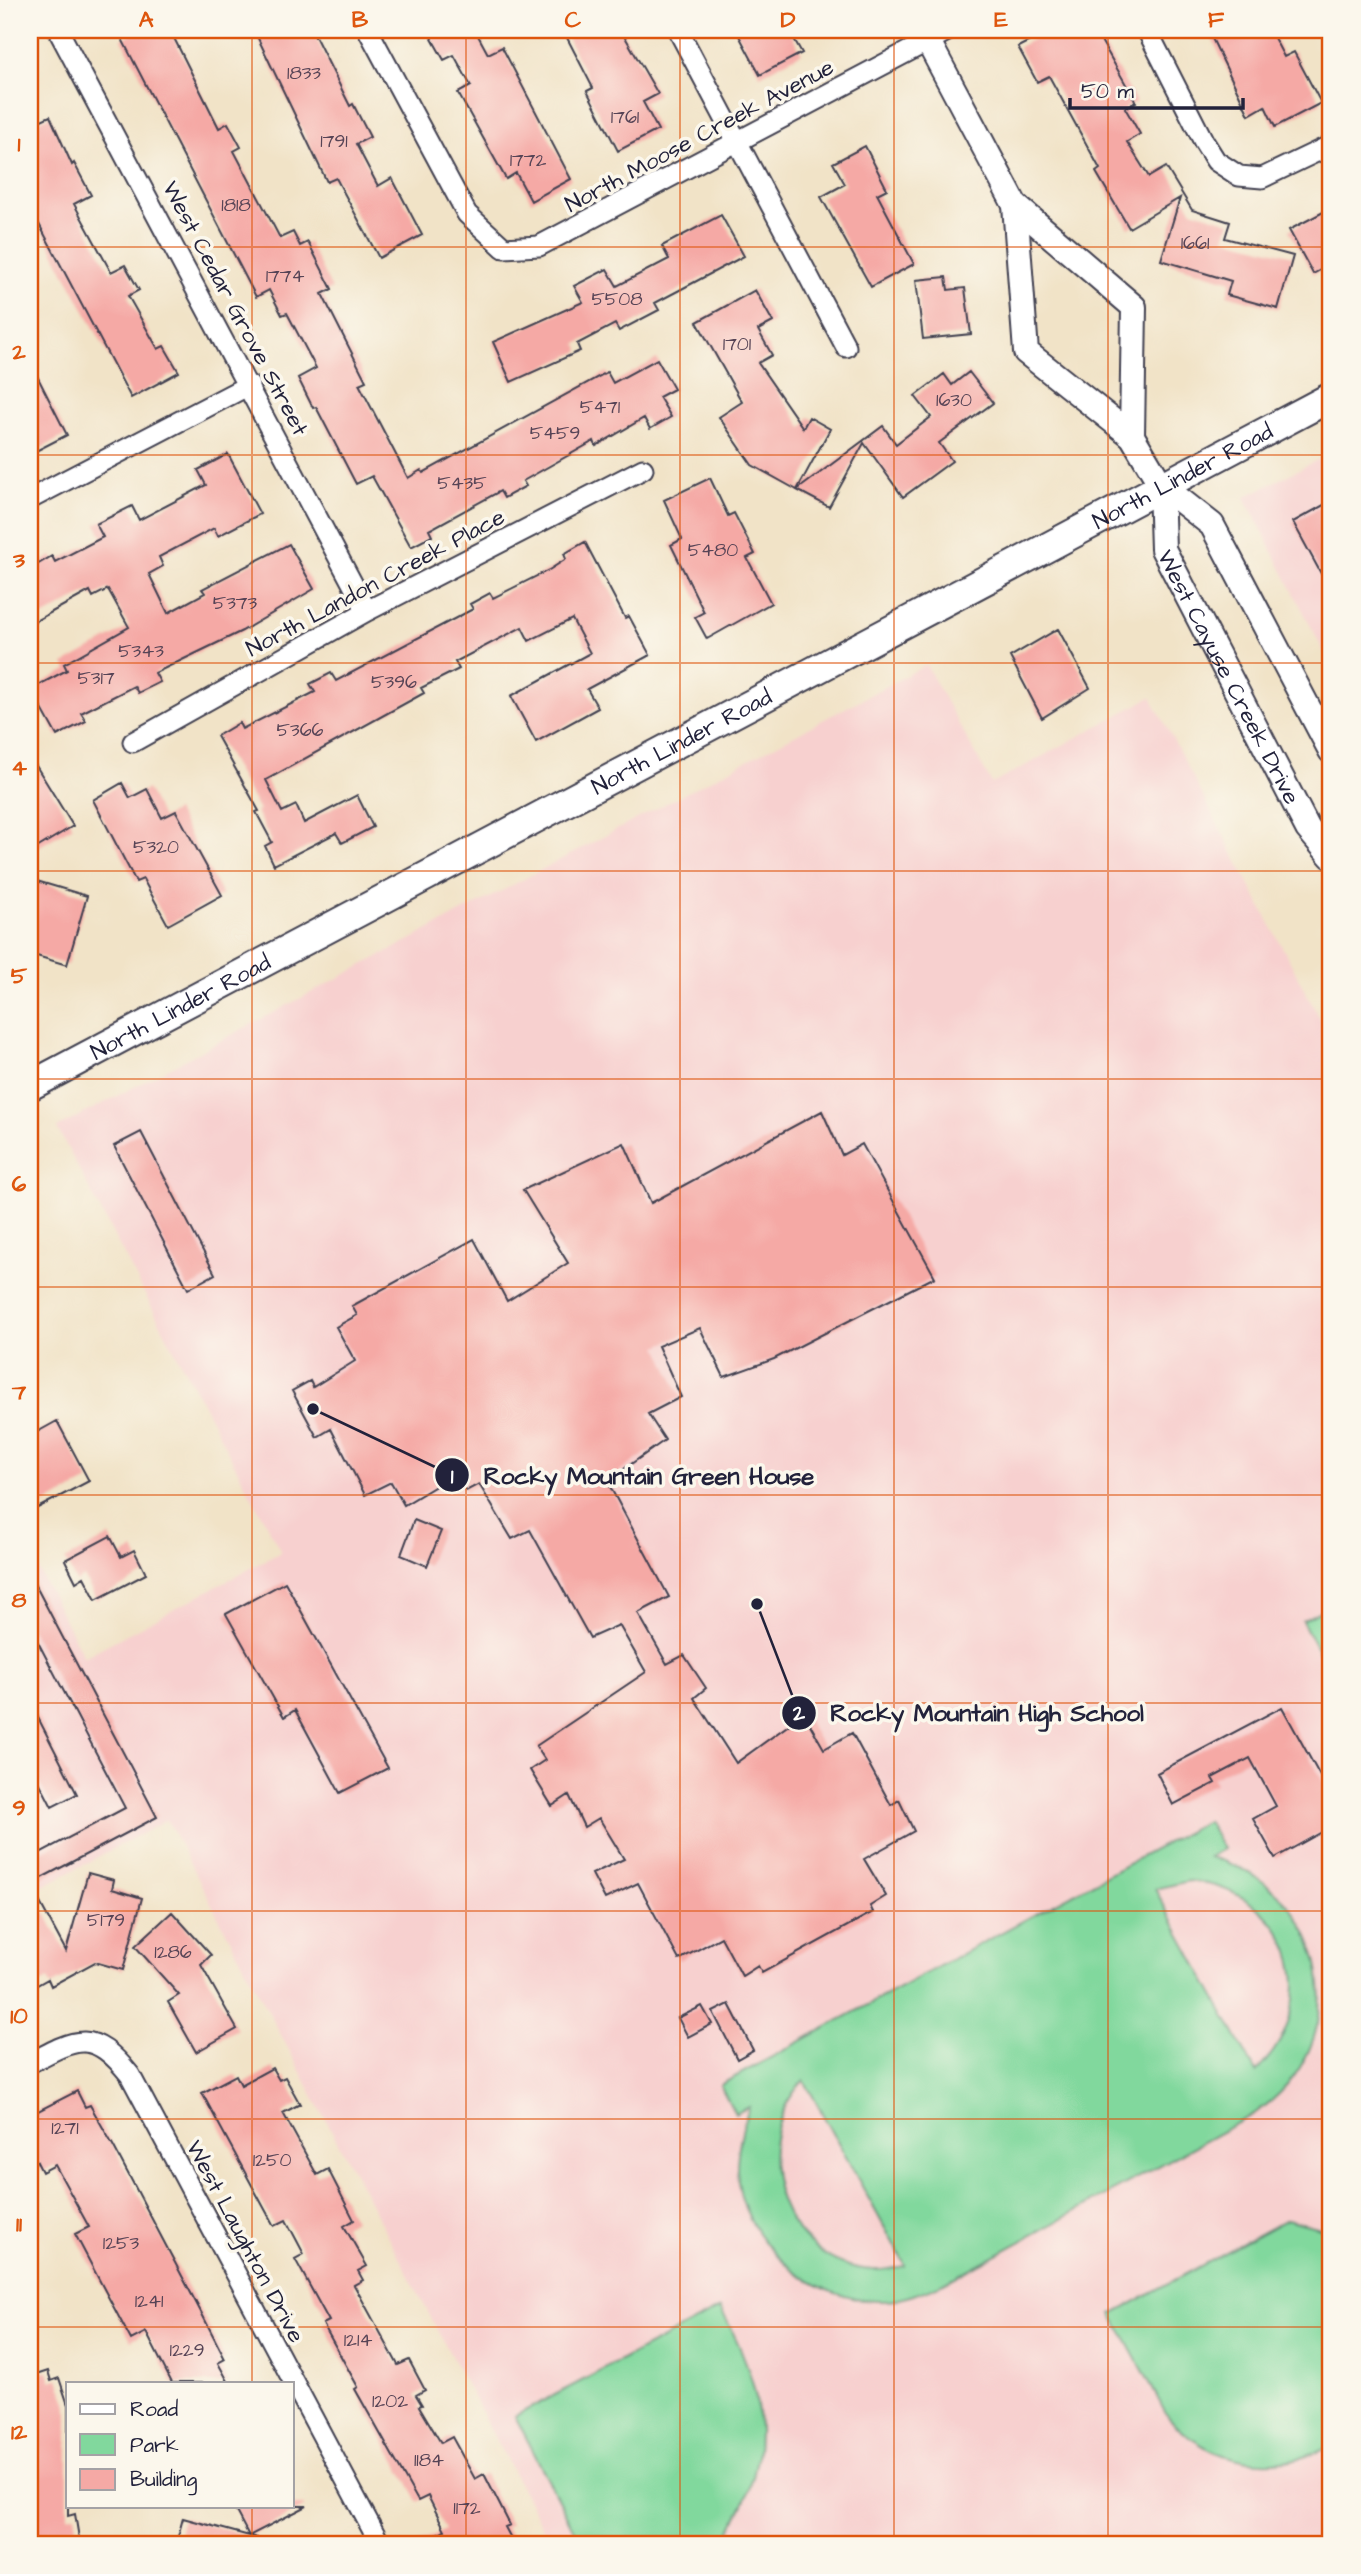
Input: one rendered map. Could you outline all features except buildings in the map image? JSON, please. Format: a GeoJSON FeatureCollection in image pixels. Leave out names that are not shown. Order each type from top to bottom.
{"type":"FeatureCollection","features":[{"type":"Feature","properties":{"kind":"main road","name":"North Linder Road"},"geometry":{"type":"LineString","coordinates":[[30,1086],[1331,397]]}},
{"type":"Feature","properties":{"kind":"street","name":"West Cedar Grove Street"},"geometry":{"type":"LineString","coordinates":[[58,30],[367,611]]}},
{"type":"Feature","properties":{"kind":"street","name":"North Moose Creek Avenue"},"geometry":{"type":"LineString","coordinates":[[368,30],[467,214],[504,248],[539,246],[738,142],[933,33]]}},
{"type":"Feature","properties":{"kind":"street"},"geometry":{"type":"LineString","coordinates":[[678,30],[846,347]]}},
{"type":"Feature","properties":{"kind":"street"},"geometry":{"type":"LineString","coordinates":[[1147,30],[1204,142],[1216,161],[1239,176],[1262,178],[1331,145]]}},
{"type":"Feature","properties":{"kind":"street","name":"West Cayuse Creek Drive"},"geometry":{"type":"LineString","coordinates":[[933,33],[1015,205],[1026,352],[1132,436],[1161,485],[1212,525],[1331,751]]}},
{"type":"Feature","properties":{"kind":"street","name":"West Cayuse Creek Drive"},"geometry":{"type":"LineString","coordinates":[[1015,205],[1134,307],[1132,436]]}},
{"type":"Feature","properties":{"kind":"street"},"geometry":{"type":"LineString","coordinates":[[30,499],[249,385]]}},
{"type":"Feature","properties":{"kind":"street","name":"North Landon Creek Place"},"geometry":{"type":"LineString","coordinates":[[133,742],[367,611],[643,469]]}},
{"type":"Feature","properties":{"kind":"street","name":"West Cayuse Creek Drive"},"geometry":{"type":"LineString","coordinates":[[1161,485],[1163,549],[1308,829],[1331,856]]}},
{"type":"Feature","properties":{"kind":"street","name":"West Laughton Drive"},"geometry":{"type":"LineString","coordinates":[[30,2063],[68,2045],[97,2043],[116,2057],[130,2075],[294,2382]]}},
{"type":"Feature","properties":{"kind":"street","name":"West Laughton Drive"},"geometry":{"type":"LineString","coordinates":[[294,2383],[380,2544]]}},
{"type":"Feature","properties":{"kind":"shaded area"},"geometry":{"type":"Polygon","coordinates":[[[1331,453],[1331,666],[1245,497],[1331,453]]]}},
{"type":"Feature","properties":{"kind":"shaded area"},"geometry":{"type":"Polygon","coordinates":[[[926,665],[992,784],[1151,697],[1331,1040],[1331,2544],[551,2544],[167,1820],[30,1893],[30,1554],[84,1657],[281,1552],[57,1128],[926,665]]]}},
{"type":"Feature","properties":{"kind":"green space"},"geometry":{"type":"Polygon","coordinates":[[[1331,1605],[1331,1675],[1302,1621],[1331,1605]]]}},
{"type":"Feature","properties":{"kind":"green space"},"geometry":{"type":"Polygon","coordinates":[[[1207,1821],[1223,1849],[1209,1857],[1251,1874],[1284,1900],[1306,1933],[1318,1971],[1320,2010],[1310,2049],[1288,2084],[1254,2114],[946,2282],[900,2299],[858,2299],[832,2292],[785,2264],[766,2244],[751,2221],[741,2196],[737,2170],[740,2138],[749,2107],[735,2114],[720,2085],[1207,1821]],[[1189,1881],[1155,1889],[1256,2072],[1279,2043],[1291,2012],[1295,1982],[1289,1953],[1275,1927],[1254,1905],[1225,1889],[1189,1881]],[[804,2080],[785,2107],[775,2136],[774,2167],[780,2197],[794,2224],[814,2247],[841,2263],[873,2270],[905,2266],[905,2265],[804,2080]]]}},
{"type":"Feature","properties":{"kind":"green space"},"geometry":{"type":"Polygon","coordinates":[[[1287,2219],[1331,2231],[1331,2446],[1289,2460],[1246,2460],[1205,2447],[1169,2418],[1112,2314],[1287,2219]]]}},
{"type":"Feature","properties":{"kind":"green space"},"geometry":{"type":"Polygon","coordinates":[[[720,2308],[750,2374],[759,2419],[756,2466],[744,2504],[724,2544],[581,2544],[515,2416],[720,2308]]]}},
{"type":"Feature","properties":{"kind":"place","name":"Rocky Mountain Green House"},"geometry":{"type":"Point","coordinates":[313,1409]}},
{"type":"Feature","properties":{"kind":"place","name":"Rocky Mountain High School"},"geometry":{"type":"Point","coordinates":[757,1604]}}]}
